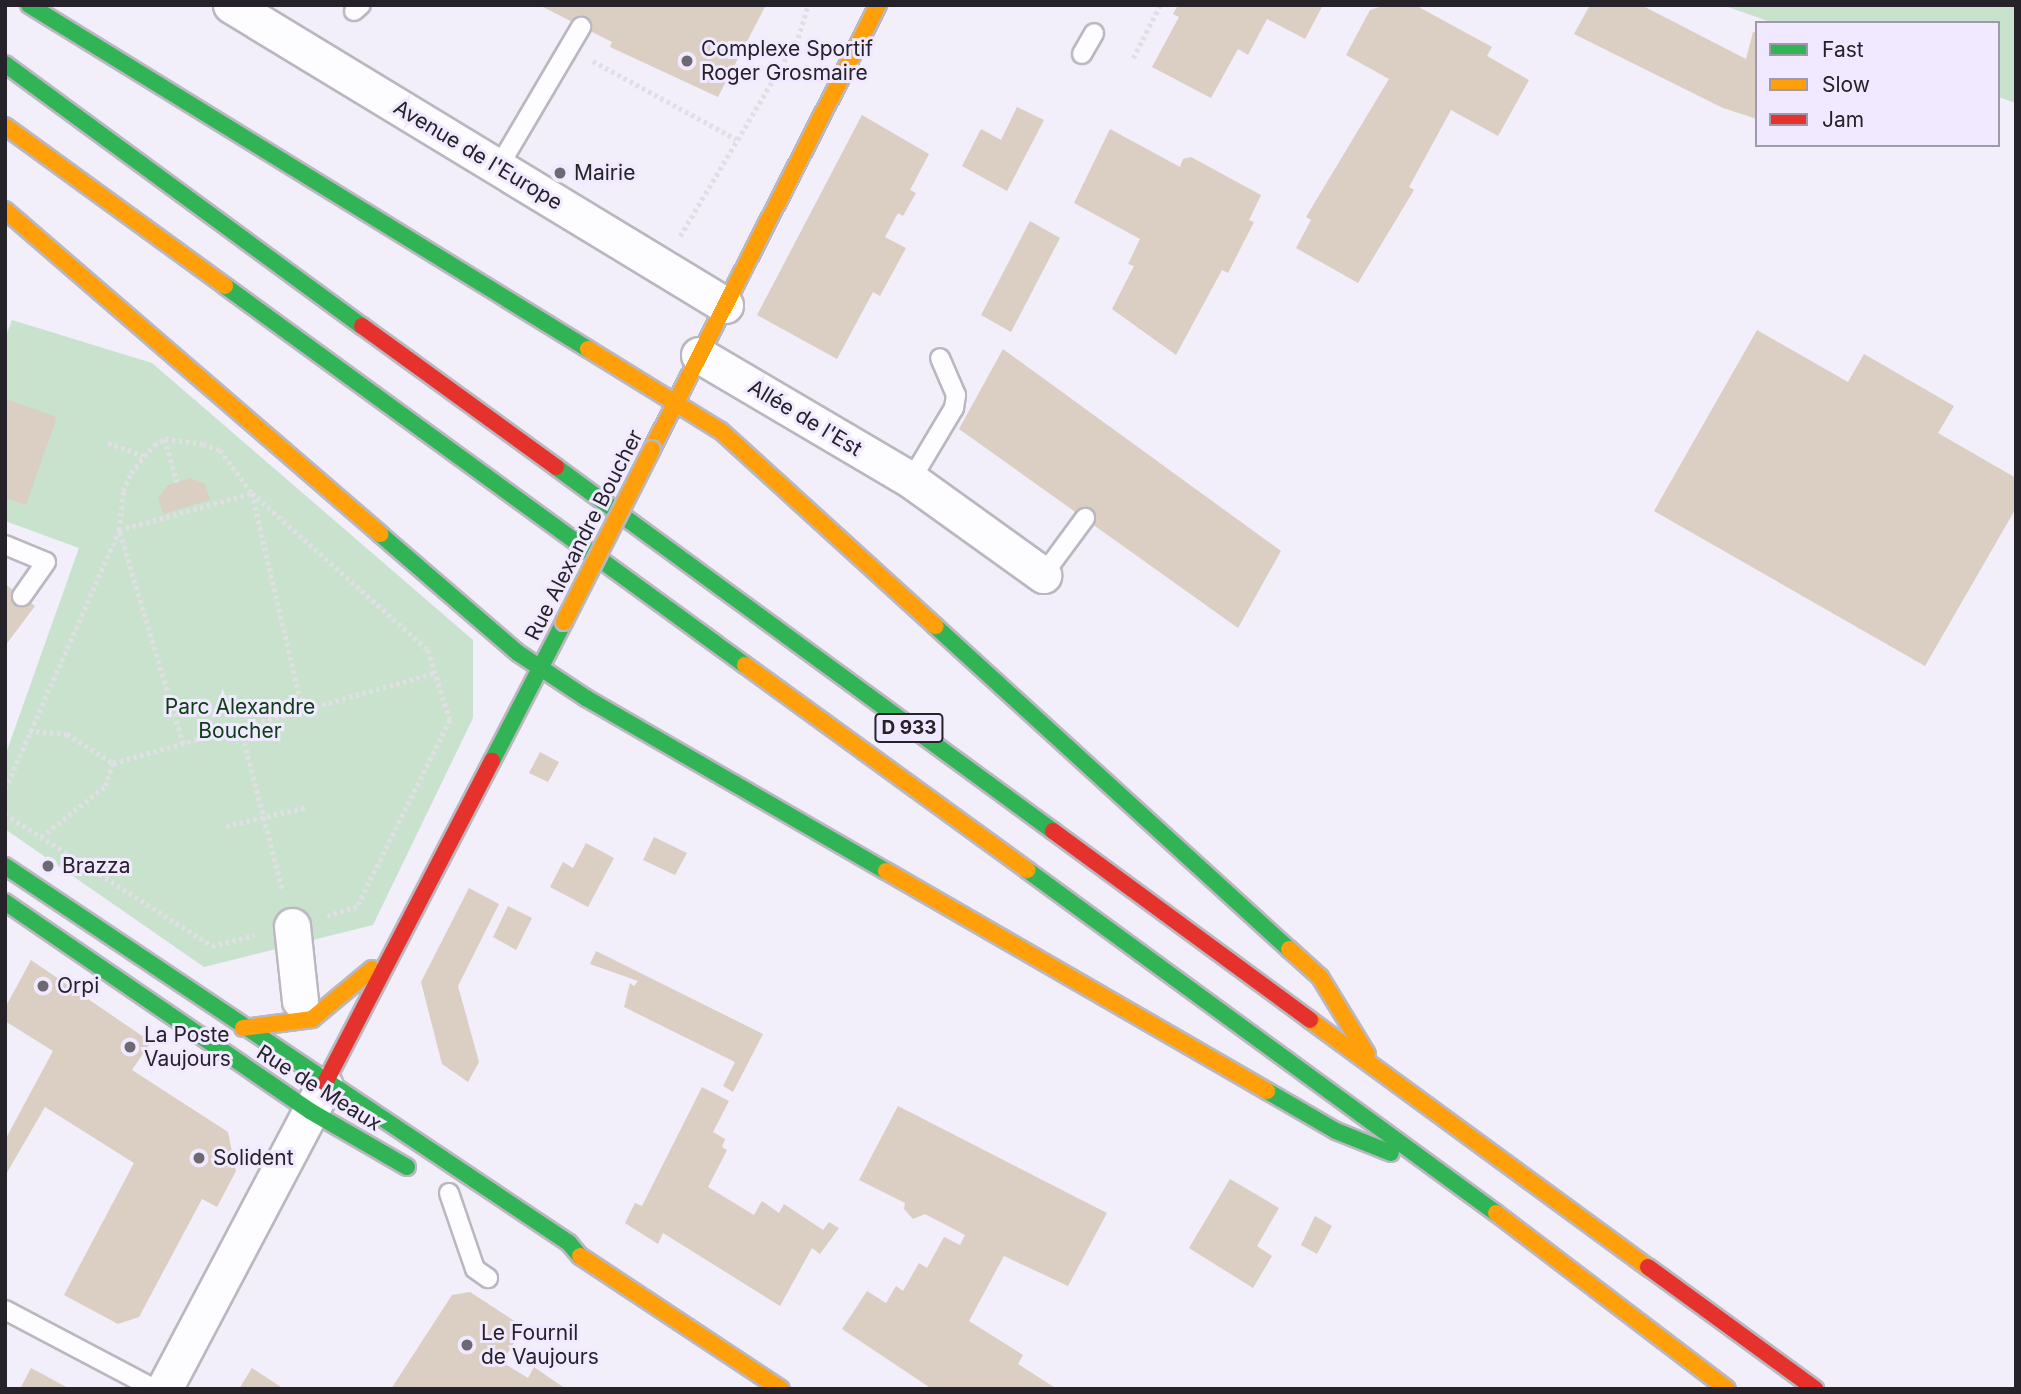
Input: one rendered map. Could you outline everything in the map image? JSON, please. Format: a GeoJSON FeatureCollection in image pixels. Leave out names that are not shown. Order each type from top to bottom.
{"type":"FeatureCollection","features":[{"type":"Feature","properties":{"kind":"main road"},"geometry":{"type":"LineString","coordinates":[[29,5],[675,400],[721,431],[1320,977],[1377,1071]]}},
{"type":"Feature","properties":{"kind":"main road","name":"Rue Alexandre Boucher"},"geometry":{"type":"LineString","coordinates":[[317,1097],[564,622],[878,5]]}},
{"type":"Feature","properties":{"kind":"main road","name":"D 933"},"geometry":{"type":"LineString","coordinates":[[5,64],[1377,1071],[1815,1389]]}},
{"type":"Feature","properties":{"kind":"main road","name":"D 933"},"geometry":{"type":"LineString","coordinates":[[5,126],[1448,1176],[1727,1389]]}},
{"type":"Feature","properties":{"kind":"main road"},"geometry":{"type":"LineString","coordinates":[[5,210],[540,668],[1336,1131],[1448,1176]]}},
{"type":"Feature","properties":{"kind":"main road","name":"Rue de Meaux"},"geometry":{"type":"LineString","coordinates":[[5,866],[243,1028],[317,1097],[349,1134],[418,1174]]}},
{"type":"Feature","properties":{"kind":"main road","name":"Rue de Meaux"},"geometry":{"type":"LineString","coordinates":[[5,885],[317,1097]]}},
{"type":"Feature","properties":{"kind":"main road","name":"Rue de Meaux"},"geometry":{"type":"LineString","coordinates":[[5,902],[317,1097],[569,1244],[586,1263],[781,1389]]}},
{"type":"Feature","properties":{"kind":"main road"},"geometry":{"type":"LineString","coordinates":[[243,1028],[312,1019],[396,946]]}},
{"type":"Feature","properties":{"kind":"main road"},"geometry":{"type":"LineString","coordinates":[[317,1097],[349,1134]]}},
{"type":"Feature","properties":{"kind":"main road"},"geometry":{"type":"LineString","coordinates":[[444,1189],[472,1206]]}},
{"type":"Feature","properties":{"kind":"main road","name":"Rue de Meaux"},"geometry":{"type":"LineString","coordinates":[[562,1259],[586,1263]]}},
{"type":"Feature","properties":{"kind":"street","name":"Avenue de l'Europe"},"geometry":{"type":"LineString","coordinates":[[231,5],[725,305]]}},
{"type":"Feature","properties":{"kind":"street","name":"Allée de l'Est"},"geometry":{"type":"LineString","coordinates":[[699,355],[911,480],[1043,575]]}},
{"type":"Feature","properties":{"kind":"street"},"geometry":{"type":"LineString","coordinates":[[292,926],[300,1001]]}},
{"type":"Feature","properties":{"kind":"street"},"geometry":{"type":"LineString","coordinates":[[164,1389],[317,1097]]}},
{"type":"Feature","properties":{"kind":"lane"},"geometry":{"type":"LineString","coordinates":[[498,168],[581,27]]}},
{"type":"Feature","properties":{"kind":"lane"},"geometry":{"type":"LineString","coordinates":[[1082,54],[1094,33]]}},
{"type":"Feature","properties":{"kind":"lane"},"geometry":{"type":"LineString","coordinates":[[911,480],[954,408],[956,395],[940,358]]}},
{"type":"Feature","properties":{"kind":"lane"},"geometry":{"type":"LineString","coordinates":[[1043,575],[1085,518]]}},
{"type":"Feature","properties":{"kind":"lane"},"geometry":{"type":"LineString","coordinates":[[5,545],[46,562],[22,596]]}},
{"type":"Feature","properties":{"kind":"lane"},"geometry":{"type":"LineString","coordinates":[[444,1189],[475,1269],[488,1278]]}},
{"type":"Feature","properties":{"kind":"lane"},"geometry":{"type":"LineString","coordinates":[[5,1310],[155,1389]]}},
{"type":"Feature","properties":{"kind":"path"},"geometry":{"type":"LineString","coordinates":[[674,246],[798,38],[808,5]]}},
{"type":"Feature","properties":{"kind":"path"},"geometry":{"type":"LineString","coordinates":[[1133,58],[1160,5]]}},
{"type":"Feature","properties":{"kind":"path"},"geometry":{"type":"LineString","coordinates":[[570,49],[736,139]]}},
{"type":"Feature","properties":{"kind":"path"},"geometry":{"type":"LineString","coordinates":[[165,439],[177,482]]}},
{"type":"Feature","properties":{"kind":"path"},"geometry":{"type":"LineString","coordinates":[[5,789],[28,731],[119,530],[123,491],[143,456],[165,439],[192,440],[220,450],[252,493],[428,650],[450,720],[357,907],[212,946],[5,814]]}},
{"type":"Feature","properties":{"kind":"path"},"geometry":{"type":"LineString","coordinates":[[108,443],[143,456]]}},
{"type":"Feature","properties":{"kind":"path"},"geometry":{"type":"LineString","coordinates":[[119,530],[252,493]]}},
{"type":"Feature","properties":{"kind":"path"},"geometry":{"type":"LineString","coordinates":[[252,493],[303,711]]}},
{"type":"Feature","properties":{"kind":"path"},"geometry":{"type":"LineString","coordinates":[[119,530],[183,744]]}},
{"type":"Feature","properties":{"kind":"path"},"geometry":{"type":"LineString","coordinates":[[28,731],[68,734],[113,764],[436,673]]}},
{"type":"Feature","properties":{"kind":"path"},"geometry":{"type":"LineString","coordinates":[[241,729],[292,926]]}},
{"type":"Feature","properties":{"kind":"path"},"geometry":{"type":"LineString","coordinates":[[41,837],[105,786],[113,764]]}},
{"type":"Feature","properties":{"kind":"path"},"geometry":{"type":"LineString","coordinates":[[226,826],[307,807]]}},
{"type":"Feature","properties":{"kind":"green space"},"geometry":{"type":"Polygon","coordinates":[[[1722,5],[2016,5],[2016,103],[2000,98],[2000,21],[1768,21],[1722,5]]]}},
{"type":"Feature","properties":{"kind":"green space","name":"Parc Alexandre Boucher"},"geometry":{"type":"Polygon","coordinates":[[[12,320],[152,363],[473,640],[473,718],[373,925],[204,967],[5,829],[5,756],[79,548],[5,521],[5,338],[12,320]]]}},
{"type":"Feature","properties":{"kind":"building","name":"Complexe Sportif Roger Grosmaire"},"geometry":{"type":"Polygon","coordinates":[[[539,5],[766,5],[718,97],[610,47],[612,42],[539,5]]]}},
{"type":"Feature","properties":{"kind":"building"},"geometry":{"type":"Polygon","coordinates":[[[1178,5],[1323,5],[1305,39],[1267,19],[1248,55],[1238,49],[1211,98],[1152,67],[1179,17],[1173,14],[1178,5]]]}},
{"type":"Feature","properties":{"kind":"building"},"geometry":{"type":"Polygon","coordinates":[[[1386,5],[1415,5],[1492,47],[1487,56],[1529,80],[1498,136],[1451,110],[1409,187],[1414,190],[1358,283],[1296,248],[1311,220],[1306,217],[1389,79],[1346,55],[1370,10],[1386,5]]]}},
{"type":"Feature","properties":{"kind":"building"},"geometry":{"type":"Polygon","coordinates":[[[1590,5],[1641,5],[1746,59],[1755,32],[1755,118],[1723,108],[1574,34],[1590,5]]]}},
{"type":"Feature","properties":{"kind":"building"},"geometry":{"type":"Polygon","coordinates":[[[1017,107],[1044,120],[1007,191],[962,166],[981,129],[1001,140],[1017,107]]]}},
{"type":"Feature","properties":{"kind":"building"},"geometry":{"type":"Polygon","coordinates":[[[862,115],[929,154],[910,190],[916,193],[903,216],[898,213],[885,237],[906,248],[880,296],[873,292],[837,359],[757,315],[862,115]]]}},
{"type":"Feature","properties":{"kind":"building"},"geometry":{"type":"Polygon","coordinates":[[[1110,129],[1180,167],[1183,159],[1191,157],[1261,195],[1249,220],[1254,222],[1228,273],[1222,270],[1176,355],[1112,309],[1134,266],[1128,264],[1140,239],[1074,203],[1110,129]]]}},
{"type":"Feature","properties":{"kind":"building"},"geometry":{"type":"Polygon","coordinates":[[[1030,221],[1060,238],[1011,332],[981,315],[1030,221]]]}},
{"type":"Feature","properties":{"kind":"building"},"geometry":{"type":"Polygon","coordinates":[[[1757,330],[1848,382],[1864,354],[1954,406],[1938,433],[2016,478],[2016,508],[1925,666],[1654,511],[1757,330]]]}},
{"type":"Feature","properties":{"kind":"building"},"geometry":{"type":"Polygon","coordinates":[[[1003,349],[1281,551],[1238,628],[959,429],[1003,349]]]}},
{"type":"Feature","properties":{"kind":"building"},"geometry":{"type":"Polygon","coordinates":[[[5,399],[57,417],[26,505],[5,498],[5,399]]]}},
{"type":"Feature","properties":{"kind":"building"},"geometry":{"type":"Polygon","coordinates":[[[190,478],[205,484],[210,500],[163,514],[158,498],[168,485],[190,478]]]}},
{"type":"Feature","properties":{"kind":"building"},"geometry":{"type":"Polygon","coordinates":[[[5,584],[35,606],[5,646],[5,584]]]}},
{"type":"Feature","properties":{"kind":"building"},"geometry":{"type":"Polygon","coordinates":[[[540,752],[559,762],[548,782],[529,773],[540,752]]]}},
{"type":"Feature","properties":{"kind":"building"},"geometry":{"type":"Polygon","coordinates":[[[654,837],[687,853],[675,875],[643,860],[654,837]]]}},
{"type":"Feature","properties":{"kind":"building"},"geometry":{"type":"Polygon","coordinates":[[[586,843],[614,858],[588,907],[550,887],[563,862],[573,868],[586,843]]]}},
{"type":"Feature","properties":{"kind":"building"},"geometry":{"type":"Polygon","coordinates":[[[469,888],[499,904],[458,986],[479,1062],[468,1082],[442,1064],[421,982],[469,888]]]}},
{"type":"Feature","properties":{"kind":"building"},"geometry":{"type":"Polygon","coordinates":[[[508,906],[532,918],[516,950],[493,937],[508,906]]]}},
{"type":"Feature","properties":{"kind":"building"},"geometry":{"type":"Polygon","coordinates":[[[596,951],[763,1034],[733,1092],[723,1086],[735,1062],[624,1007],[630,983],[634,986],[638,981],[590,964],[596,951]]]}},
{"type":"Feature","properties":{"kind":"building"},"geometry":{"type":"Polygon","coordinates":[[[31,960],[151,1042],[132,1070],[228,1132],[236,1171],[217,1207],[202,1199],[139,1317],[118,1324],[64,1295],[134,1163],[45,1107],[5,1176],[5,1140],[53,1051],[5,1021],[5,1008],[31,960]]]}},
{"type":"Feature","properties":{"kind":"building"},"geometry":{"type":"Polygon","coordinates":[[[702,1087],[729,1101],[713,1132],[725,1139],[722,1147],[727,1150],[708,1187],[754,1215],[762,1201],[779,1213],[784,1204],[823,1230],[829,1222],[839,1228],[820,1254],[812,1248],[780,1306],[663,1233],[658,1244],[625,1223],[635,1203],[642,1206],[702,1087]]]}},
{"type":"Feature","properties":{"kind":"building"},"geometry":{"type":"Polygon","coordinates":[[[898,1106],[1107,1213],[1068,1286],[1004,1256],[969,1321],[1023,1355],[1018,1364],[1057,1389],[932,1389],[842,1329],[867,1291],[886,1303],[896,1286],[903,1291],[919,1263],[927,1268],[944,1237],[960,1245],[965,1235],[925,1214],[913,1219],[904,1209],[905,1203],[859,1180],[898,1106]]]}},
{"type":"Feature","properties":{"kind":"building"},"geometry":{"type":"Polygon","coordinates":[[[1230,1179],[1279,1208],[1257,1246],[1272,1256],[1253,1288],[1189,1248],[1230,1179]]]}},
{"type":"Feature","properties":{"kind":"building"},"geometry":{"type":"Polygon","coordinates":[[[1315,1216],[1332,1226],[1317,1254],[1301,1245],[1315,1216]]]}},
{"type":"Feature","properties":{"kind":"building","name":"Le Fournil de Vaujours"},"geometry":{"type":"Polygon","coordinates":[[[470,1292],[524,1327],[502,1362],[528,1378],[534,1367],[566,1389],[391,1389],[452,1295],[470,1292]]]}},
{"type":"Feature","properties":{"kind":"building"},"geometry":{"type":"Polygon","coordinates":[[[31,1368],[70,1389],[20,1389],[31,1368]]]}},
{"type":"Feature","properties":{"kind":"building"},"geometry":{"type":"Polygon","coordinates":[[[252,1368],[284,1389],[239,1389],[252,1368]]]}},
{"type":"Feature","properties":{"kind":"traffic: fast"},"geometry":{"type":"LineString","coordinates":[[29,5],[588,349]]}},
{"type":"Feature","properties":{"kind":"traffic: fast"},"geometry":{"type":"LineString","coordinates":[[5,64],[362,326]]}},
{"type":"Feature","properties":{"kind":"traffic: fast"},"geometry":{"type":"LineString","coordinates":[[225,286],[745,665]]}},
{"type":"Feature","properties":{"kind":"traffic: fast"},"geometry":{"type":"LineString","coordinates":[[556,467],[1053,831]]}},
{"type":"Feature","properties":{"kind":"traffic: fast"},"geometry":{"type":"LineString","coordinates":[[380,534],[518,653],[586,698],[886,871]]}},
{"type":"Feature","properties":{"kind":"traffic: fast"},"geometry":{"type":"LineString","coordinates":[[492,761],[564,622]]}},
{"type":"Feature","properties":{"kind":"traffic: fast"},"geometry":{"type":"LineString","coordinates":[[935,626],[1289,949]]}},
{"type":"Feature","properties":{"kind":"traffic: fast"},"geometry":{"type":"LineString","coordinates":[[5,866],[569,1243],[580,1256]]}},
{"type":"Feature","properties":{"kind":"traffic: fast"},"geometry":{"type":"LineString","coordinates":[[1027,870],[1496,1213]]}},
{"type":"Feature","properties":{"kind":"traffic: fast"},"geometry":{"type":"LineString","coordinates":[[5,902],[310,1111],[407,1167]]}},
{"type":"Feature","properties":{"kind":"traffic: fast"},"geometry":{"type":"LineString","coordinates":[[1267,1091],[1336,1131],[1391,1153]]}},
{"type":"Feature","properties":{"kind":"traffic: slow"},"geometry":{"type":"LineString","coordinates":[[652,449],[878,5]]}},
{"type":"Feature","properties":{"kind":"traffic: slow"},"geometry":{"type":"LineString","coordinates":[[5,126],[225,286]]}},
{"type":"Feature","properties":{"kind":"traffic: slow"},"geometry":{"type":"LineString","coordinates":[[5,210],[380,534]]}},
{"type":"Feature","properties":{"kind":"traffic: slow"},"geometry":{"type":"LineString","coordinates":[[588,349],[721,431],[935,626]]}},
{"type":"Feature","properties":{"kind":"traffic: slow"},"geometry":{"type":"LineString","coordinates":[[564,622],[652,449]]}},
{"type":"Feature","properties":{"kind":"traffic: slow"},"geometry":{"type":"LineString","coordinates":[[745,665],[1027,870]]}},
{"type":"Feature","properties":{"kind":"traffic: slow"},"geometry":{"type":"LineString","coordinates":[[886,871],[1267,1091]]}},
{"type":"Feature","properties":{"kind":"traffic: slow"},"geometry":{"type":"LineString","coordinates":[[1289,949],[1320,977],[1367,1054]]}},
{"type":"Feature","properties":{"kind":"traffic: slow"},"geometry":{"type":"LineString","coordinates":[[243,1028],[312,1019],[372,969]]}},
{"type":"Feature","properties":{"kind":"traffic: slow"},"geometry":{"type":"LineString","coordinates":[[1310,1020],[1648,1267]]}},
{"type":"Feature","properties":{"kind":"traffic: slow"},"geometry":{"type":"LineString","coordinates":[[1496,1213],[1727,1389]]}},
{"type":"Feature","properties":{"kind":"traffic: slow"},"geometry":{"type":"LineString","coordinates":[[580,1256],[781,1389]]}},
{"type":"Feature","properties":{"kind":"traffic: jam"},"geometry":{"type":"LineString","coordinates":[[362,326],[556,467]]}},
{"type":"Feature","properties":{"kind":"traffic: jam"},"geometry":{"type":"LineString","coordinates":[[325,1083],[492,761]]}},
{"type":"Feature","properties":{"kind":"traffic: jam"},"geometry":{"type":"LineString","coordinates":[[1053,831],[1310,1020]]}},
{"type":"Feature","properties":{"kind":"traffic: jam"},"geometry":{"type":"LineString","coordinates":[[1648,1267],[1815,1389]]}},
{"type":"Feature","properties":{"kind":"place","name":"Complexe Sportif Roger Grosmaire"},"geometry":{"type":"Point","coordinates":[687,61]}},
{"type":"Feature","properties":{"kind":"place","name":"Mairie"},"geometry":{"type":"Point","coordinates":[560,173]}},
{"type":"Feature","properties":{"kind":"place","name":"Brazza"},"geometry":{"type":"Point","coordinates":[48,866]}},
{"type":"Feature","properties":{"kind":"place","name":"Orpi"},"geometry":{"type":"Point","coordinates":[43,986]}},
{"type":"Feature","properties":{"kind":"place","name":"La Poste Vaujours"},"geometry":{"type":"Point","coordinates":[130,1047]}},
{"type":"Feature","properties":{"kind":"place","name":"Solident"},"geometry":{"type":"Point","coordinates":[199,1158]}},
{"type":"Feature","properties":{"kind":"place","name":"Le Fournil de Vaujours"},"geometry":{"type":"Point","coordinates":[467,1345]}}]}
